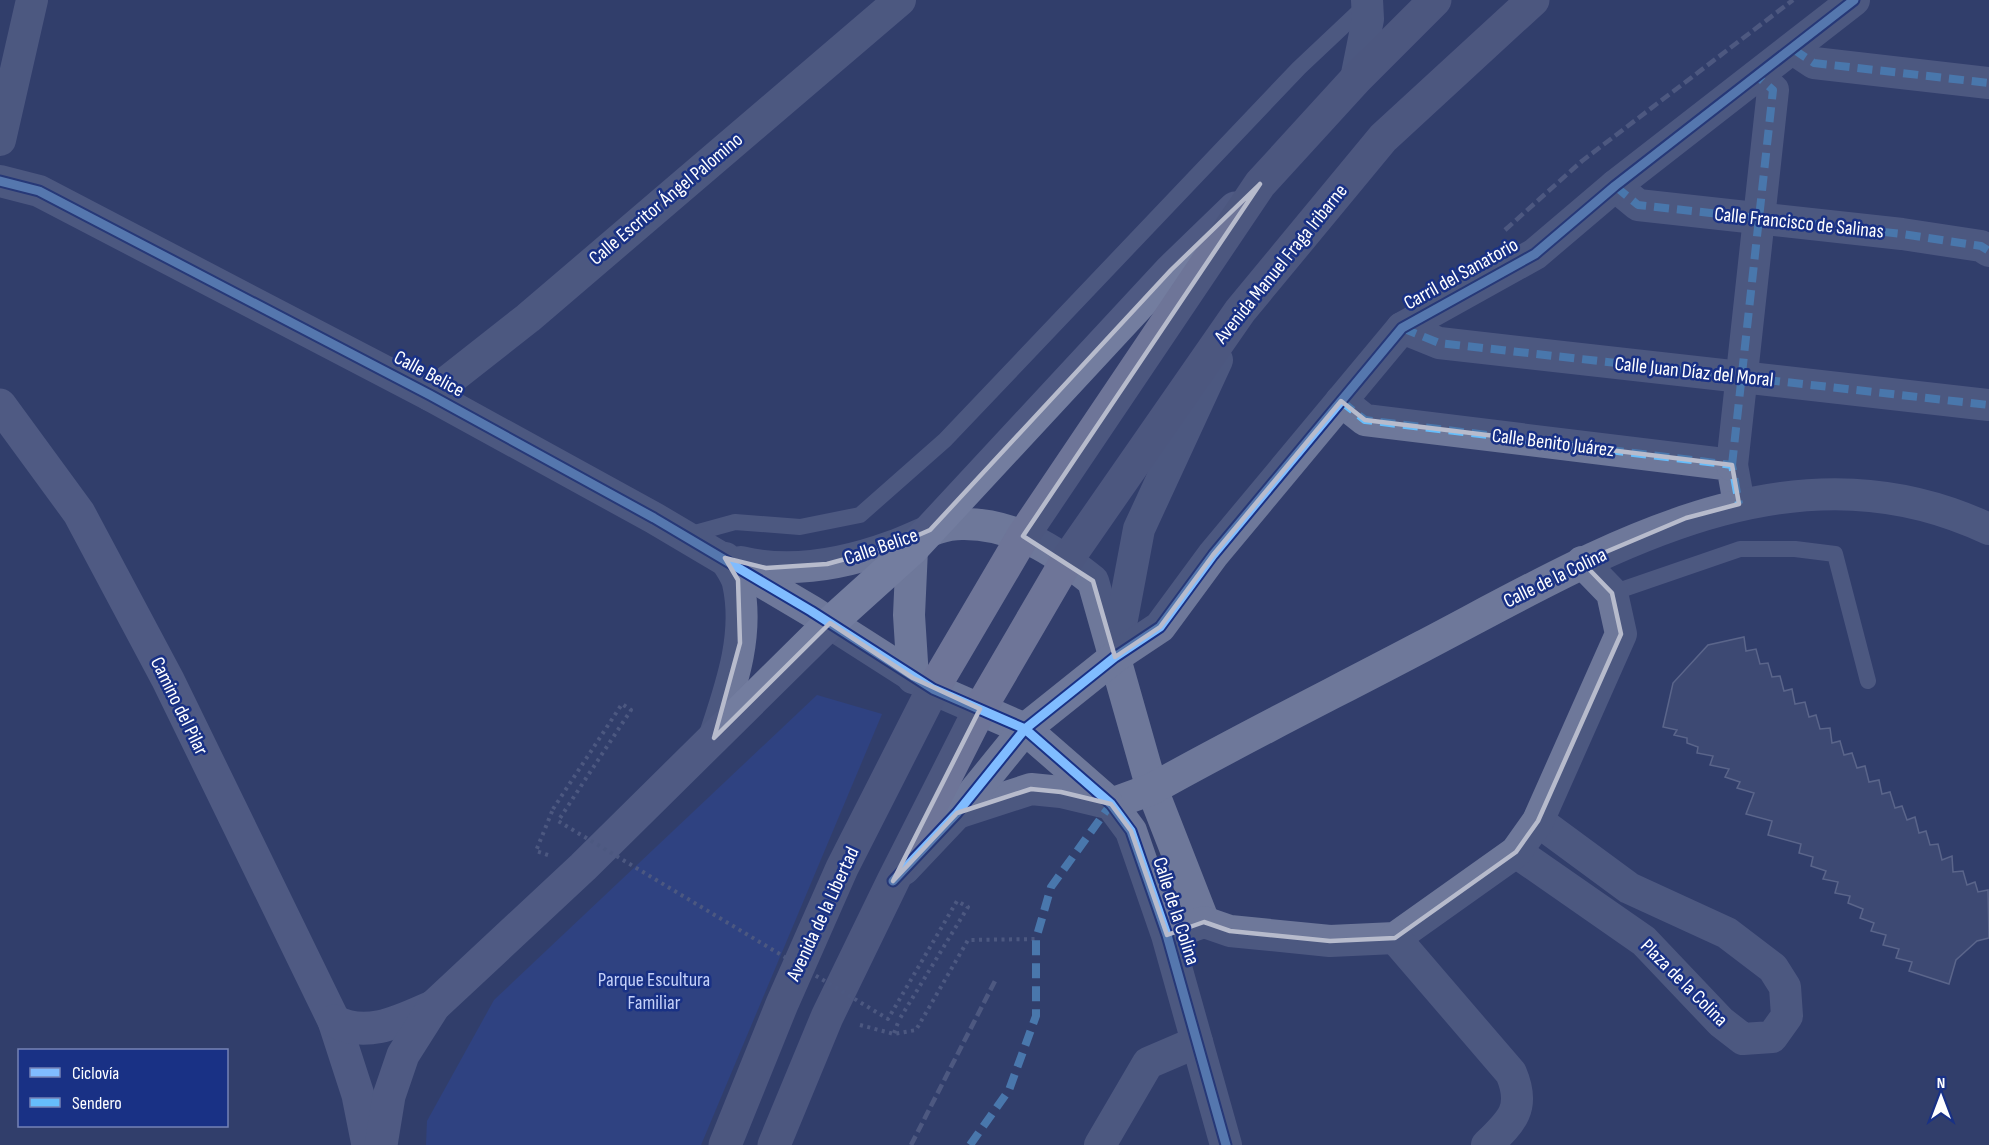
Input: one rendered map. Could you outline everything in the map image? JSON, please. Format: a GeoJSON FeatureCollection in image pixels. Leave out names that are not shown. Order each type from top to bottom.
{"type":"FeatureCollection","features":[{"type":"Feature","properties":{"kind":"main road"},"geometry":{"type":"LineString","coordinates":[[381,1145],[389,1096],[403,1055],[434,1006],[583,867],[830,623],[921,540],[1171,270],[1260,184],[1356,79],[1435,0]]}},
{"type":"Feature","properties":{"kind":"main road","name":"Avenida Manuel Fraga Iribarne"},"geometry":{"type":"LineString","coordinates":[[980,709],[1067,560],[1240,311],[1383,138],[1533,0]]}},
{"type":"Feature","properties":{"kind":"main road","name":"Avenida de la Libertad"},"geometry":{"type":"LineString","coordinates":[[724,1145],[782,1005],[923,684],[1260,184]]}},
{"type":"Feature","properties":{"kind":"main road","name":"Camino del Pilar"},"geometry":{"type":"LineString","coordinates":[[0,405],[79,513],[168,680],[334,1021],[358,1095],[368,1145]]}},
{"type":"Feature","properties":{"kind":"main road"},"geometry":{"type":"LineString","coordinates":[[774,1145],[827,1017],[980,709]]}},
{"type":"Feature","properties":{"kind":"main road"},"geometry":{"type":"LineString","coordinates":[[334,1021],[348,1028],[370,1029],[399,1021],[434,1006]]}},
{"type":"Feature","properties":{"kind":"street"},"geometry":{"type":"LineString","coordinates":[[0,140],[32,0]]}},
{"type":"Feature","properties":{"kind":"street","name":"Calle Escritor Ángel Palomino"},"geometry":{"type":"LineString","coordinates":[[430,395],[528,318],[900,0]]}},
{"type":"Feature","properties":{"kind":"street","name":"Carril del Sanatorio"},"geometry":{"type":"LineString","coordinates":[[893,881],[957,813],[1024,729],[1115,657],[1160,627],[1213,555],[1402,327],[1535,254],[1614,186],[1854,0]]}},
{"type":"Feature","properties":{"kind":"street"},"geometry":{"type":"LineString","coordinates":[[1356,79],[1368,19],[1368,1]]}},
{"type":"Feature","properties":{"kind":"street"},"geometry":{"type":"LineString","coordinates":[[1793,48],[1814,63],[1989,83]]}},
{"type":"Feature","properties":{"kind":"street"},"geometry":{"type":"LineString","coordinates":[[1739,504],[1732,465],[1773,90],[1756,76]]}},
{"type":"Feature","properties":{"kind":"street","name":"Calle Belice"},"geometry":{"type":"LineString","coordinates":[[0,181],[39,191],[430,395],[724,558],[923,684]]}},
{"type":"Feature","properties":{"kind":"street","name":"Calle Francisco de Salinas"},"geometry":{"type":"LineString","coordinates":[[1614,186],[1638,205],[1902,234],[1981,246],[1989,251]]}},
{"type":"Feature","properties":{"kind":"street"},"geometry":{"type":"LineString","coordinates":[[1115,657],[1139,529],[1240,311]]}},
{"type":"Feature","properties":{"kind":"street","name":"Calle Juan Díaz del Moral"},"geometry":{"type":"LineString","coordinates":[[1402,327],[1439,343],[1989,405]]}},
{"type":"Feature","properties":{"kind":"street","name":"Calle Benito Juárez"},"geometry":{"type":"LineString","coordinates":[[1341,401],[1365,420],[1732,465]]}},
{"type":"Feature","properties":{"kind":"street","name":"Calle de la Colina"},"geometry":{"type":"LineString","coordinates":[[1111,804],[1152,789],[1582,562],[1686,518],[1739,504],[1792,495],[1872,494],[1961,516],[1989,529]]}},
{"type":"Feature","properties":{"kind":"street","name":"Calle Belice"},"geometry":{"type":"LineString","coordinates":[[724,558],[766,568],[827,564],[921,540],[961,524],[997,527],[1023,536],[1067,560]]}},
{"type":"Feature","properties":{"kind":"street"},"geometry":{"type":"LineString","coordinates":[[921,540],[909,615],[923,684]]}},
{"type":"Feature","properties":{"kind":"street"},"geometry":{"type":"LineString","coordinates":[[714,738],[735,672],[740,643],[741,604],[738,580],[724,558]]}},
{"type":"Feature","properties":{"kind":"street","name":"Calle de la Colina"},"geometry":{"type":"LineString","coordinates":[[1067,560],[1094,581],[1152,789],[1204,922]]}},
{"type":"Feature","properties":{"kind":"street"},"geometry":{"type":"LineString","coordinates":[[1167,935],[1204,922],[1230,931],[1330,941],[1395,938],[1516,852],[1538,822],[1621,634],[1612,593],[1582,562]]}},
{"type":"Feature","properties":{"kind":"street","name":"Calle de la Colina"},"geometry":{"type":"LineString","coordinates":[[923,684],[1024,729],[1111,804],[1131,831],[1167,935],[1226,1145]]}},
{"type":"Feature","properties":{"kind":"street"},"geometry":{"type":"LineString","coordinates":[[957,813],[1031,789],[1061,792],[1111,804]]}},
{"type":"Feature","properties":{"kind":"street","name":"Plaza de la Colina"},"geometry":{"type":"LineString","coordinates":[[1516,852],[1644,940],[1721,1022],[1743,1039],[1772,1037],[1786,1016],[1785,987],[1773,968],[1727,933],[1629,888],[1538,822]]}},
{"type":"Feature","properties":{"kind":"street"},"geometry":{"type":"LineString","coordinates":[[1395,938],[1511,1073],[1519,1091],[1516,1114],[1487,1145]]}},
{"type":"Feature","properties":{"kind":"street"},"geometry":{"type":"LineString","coordinates":[[1100,1145],[1148,1063],[1197,1042]]}},
{"type":"Feature","properties":{"kind":"lane"},"geometry":{"type":"LineString","coordinates":[[684,536],[735,522],[800,527],[860,515],[945,440],[1299,68],[1368,1]]}},
{"type":"Feature","properties":{"kind":"lane"},"geometry":{"type":"LineString","coordinates":[[1612,593],[1740,549],[1795,549],[1835,554],[1868,681]]}},
{"type":"Feature","properties":{"kind":"path"},"geometry":{"type":"LineString","coordinates":[[583,867],[536,851],[553,809],[622,704],[631,710],[558,822],[888,1019],[957,901],[968,908],[900,1020],[894,1034]]}},
{"type":"Feature","properties":{"kind":"path"},"geometry":{"type":"LineString","coordinates":[[827,1017],[894,1034],[916,1030],[968,940],[1036,939]]}},
{"type":"Feature","properties":{"kind":"highlighted area"},"geometry":{"type":"Polygon","coordinates":[[[1260,184],[1023,536],[1093,581],[1115,657],[1160,627],[1213,555],[1341,401],[1365,420],[1732,465],[1739,504],[1686,518],[1582,562],[1612,593],[1621,634],[1538,821],[1516,852],[1395,938],[1330,941],[1230,931],[1204,922],[1167,935],[1131,831],[1111,804],[1061,792],[1031,789],[957,813],[893,881],[980,709],[913,678],[830,623],[714,738],[740,643],[738,580],[725,558],[766,568],[827,564],[893,546],[930,530],[1171,270],[1260,184]]]}},
{"type":"Feature","properties":{"kind":"green space","name":"Parque Escultura Familiar"},"geometry":{"type":"Polygon","coordinates":[[[817,695],[882,714],[701,1145],[426,1145],[427,1121],[494,1000],[817,695]]]}},
{"type":"Feature","properties":{"kind":"building"},"geometry":{"type":"Polygon","coordinates":[[[1744,637],[1746,651],[1756,649],[1760,664],[1768,663],[1772,677],[1780,676],[1784,691],[1792,689],[1795,704],[1805,702],[1809,717],[1816,715],[1820,729],[1830,728],[1832,743],[1840,741],[1844,755],[1852,753],[1857,768],[1865,766],[1869,782],[1879,780],[1882,794],[1890,792],[1895,808],[1902,806],[1907,820],[1915,817],[1919,833],[1926,831],[1930,845],[1938,844],[1942,860],[1952,856],[1953,872],[1963,871],[1967,885],[1975,882],[1978,892],[1988,890],[1989,938],[1977,941],[1956,960],[1949,984],[1909,971],[1912,962],[1896,958],[1899,949],[1883,945],[1886,935],[1871,931],[1874,923],[1860,918],[1863,909],[1848,903],[1850,896],[1835,893],[1838,882],[1823,879],[1826,871],[1811,866],[1813,857],[1799,853],[1801,844],[1768,835],[1772,821],[1746,814],[1754,793],[1737,788],[1740,782],[1725,777],[1729,769],[1710,765],[1713,756],[1697,753],[1698,747],[1687,743],[1687,738],[1674,735],[1677,730],[1663,727],[1673,683],[1708,645],[1744,637]]]}},
{"type":"Feature","properties":{"kind":"railway"},"geometry":{"type":"LineString","coordinates":[[1505,230],[1582,161],[1793,0]]}},
{"type":"Feature","properties":{"kind":"railway"},"geometry":{"type":"LineString","coordinates":[[911,1145],[995,981]]}},
{"type":"Feature","properties":{"kind":"marked path"},"geometry":{"type":"LineString","coordinates":[[1793,49],[1814,63],[1989,83]]}},
{"type":"Feature","properties":{"kind":"marked path"},"geometry":{"type":"LineString","coordinates":[[1732,465],[1773,90],[1757,76]]}},
{"type":"Feature","properties":{"kind":"marked path"},"geometry":{"type":"LineString","coordinates":[[1615,186],[1638,205],[1902,234],[1981,246],[1989,251]]}},
{"type":"Feature","properties":{"kind":"marked path"},"geometry":{"type":"LineString","coordinates":[[1402,328],[1439,343],[1989,405]]}},
{"type":"Feature","properties":{"kind":"marked path"},"geometry":{"type":"LineString","coordinates":[[1341,401],[1365,420],[1732,465],[1739,504]]}},
{"type":"Feature","properties":{"kind":"marked path"},"geometry":{"type":"LineString","coordinates":[[970,1145],[1009,1090],[1036,1016],[1036,939],[1051,887],[1111,804]]}},
{"type":"Feature","properties":{"kind":"cycle path"},"geometry":{"type":"LineString","coordinates":[[893,881],[957,813],[1025,729],[1115,657],[1160,627],[1213,555],[1402,328],[1535,254],[1615,186],[1854,0]]}},
{"type":"Feature","properties":{"kind":"cycle path"},"geometry":{"type":"LineString","coordinates":[[0,181],[39,191],[430,395],[654,518],[811,611],[933,689],[1025,729],[1111,804],[1131,831],[1167,935],[1226,1145]]}}]}
